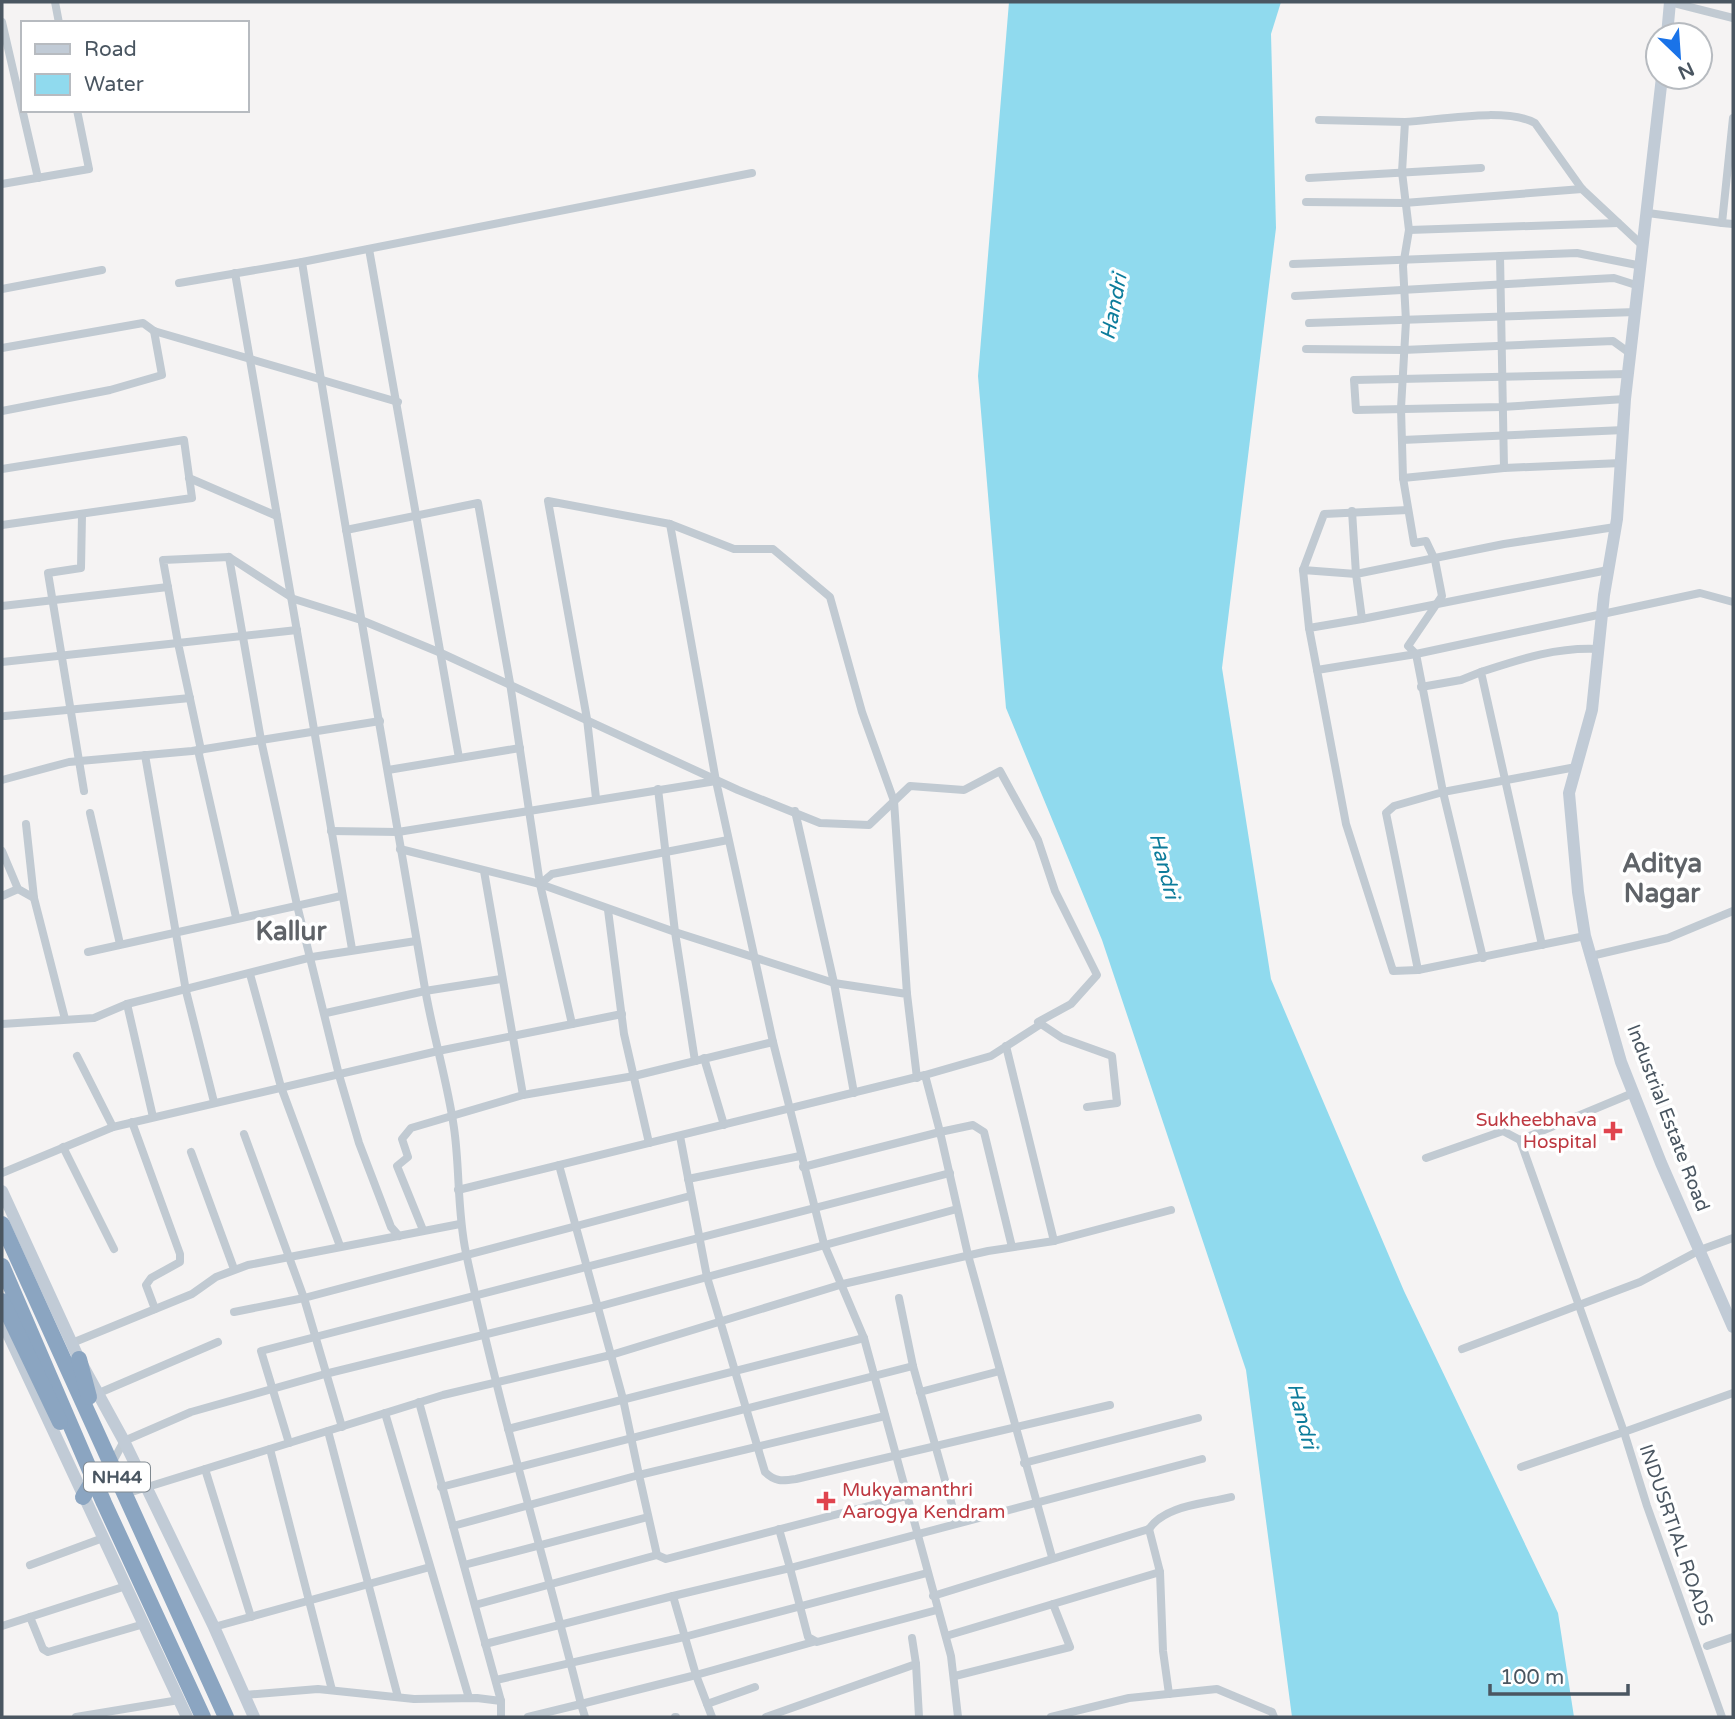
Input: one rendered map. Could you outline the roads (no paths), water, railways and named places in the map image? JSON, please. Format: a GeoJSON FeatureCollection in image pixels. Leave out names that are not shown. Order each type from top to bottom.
{"type":"FeatureCollection","features":[{"type":"Feature","properties":{"kind":"highway","name":"NH44"},"geometry":{"type":"LineString","coordinates":[[2,1224],[226,1717]]}},
{"type":"Feature","properties":{"kind":"highway","name":"NH44"},"geometry":{"type":"LineString","coordinates":[[2,1266],[203,1717]]}},
{"type":"Feature","properties":{"kind":"highway"},"geometry":{"type":"LineString","coordinates":[[2,1301],[61,1424],[81,1444]]}},
{"type":"Feature","properties":{"kind":"highway"},"geometry":{"type":"LineString","coordinates":[[79,1359],[100,1438]]}},
{"type":"Feature","properties":{"kind":"highway"},"geometry":{"type":"LineString","coordinates":[[83,1497],[94,1477]]}},
{"type":"Feature","properties":{"kind":"main road"},"geometry":{"type":"LineString","coordinates":[[1668,21],[1670,2]]}},
{"type":"Feature","properties":{"kind":"main road"},"geometry":{"type":"LineString","coordinates":[[1576,767],[1592,710],[1601,616],[1615,527],[1625,399],[1661,91]]}},
{"type":"Feature","properties":{"kind":"main road","name":"Industrial Estate Road"},"geometry":{"type":"LineString","coordinates":[[1576,767],[1569,793],[1585,936],[1633,1093],[1733,1327]]}},
{"type":"Feature","properties":{"kind":"main road"},"geometry":{"type":"LineString","coordinates":[[2,1191],[79,1359],[124,1441],[214,1627],[254,1717]]}},
{"type":"Feature","properties":{"kind":"main road"},"geometry":{"type":"LineString","coordinates":[[2,1321],[187,1717]]}},
{"type":"Feature","properties":{"kind":"street"},"geometry":{"type":"LineString","coordinates":[[55,2],[59,21]]}},
{"type":"Feature","properties":{"kind":"street"},"geometry":{"type":"LineString","coordinates":[[1670,2],[1733,18]]}},
{"type":"Feature","properties":{"kind":"street"},"geometry":{"type":"LineString","coordinates":[[2,22],[21,107]]}},
{"type":"Feature","properties":{"kind":"street"},"geometry":{"type":"LineString","coordinates":[[22,112],[37,178]]}},
{"type":"Feature","properties":{"kind":"street"},"geometry":{"type":"LineString","coordinates":[[2,184],[89,169],[77,112]]}},
{"type":"Feature","properties":{"kind":"street"},"geometry":{"type":"LineString","coordinates":[[1319,120],[1405,122],[1508,116],[1528,119],[1535,123],[1582,190],[1643,246]]}},
{"type":"Feature","properties":{"kind":"street"},"geometry":{"type":"LineString","coordinates":[[1722,223],[1733,118]]}},
{"type":"Feature","properties":{"kind":"street"},"geometry":{"type":"LineString","coordinates":[[1405,122],[1402,172],[1409,230],[1403,258],[1406,321],[1401,379],[1403,478],[1414,543],[1426,541],[1435,560],[1442,596],[1408,646],[1416,654],[1443,793],[1483,958]]}},
{"type":"Feature","properties":{"kind":"street"},"geometry":{"type":"LineString","coordinates":[[1309,178],[1481,169]]}},
{"type":"Feature","properties":{"kind":"street"},"geometry":{"type":"LineString","coordinates":[[179,283],[302,262],[752,173]]}},
{"type":"Feature","properties":{"kind":"street"},"geometry":{"type":"LineString","coordinates":[[1306,202],[1404,203],[1582,190]]}},
{"type":"Feature","properties":{"kind":"street"},"geometry":{"type":"LineString","coordinates":[[1648,213],[1733,224]]}},
{"type":"Feature","properties":{"kind":"street"},"geometry":{"type":"LineString","coordinates":[[1409,230],[1618,223]]}},
{"type":"Feature","properties":{"kind":"street"},"geometry":{"type":"LineString","coordinates":[[369,249],[460,758]]}},
{"type":"Feature","properties":{"kind":"street"},"geometry":{"type":"LineString","coordinates":[[1293,264],[1577,253],[1642,266]]}},
{"type":"Feature","properties":{"kind":"street"},"geometry":{"type":"LineString","coordinates":[[1500,256],[1504,345],[1504,468]]}},
{"type":"Feature","properties":{"kind":"street"},"geometry":{"type":"LineString","coordinates":[[302,262],[400,849],[425,991],[452,1117],[460,1224],[496,1382],[585,1717]]}},
{"type":"Feature","properties":{"kind":"street"},"geometry":{"type":"LineString","coordinates":[[2,289],[102,270]]}},
{"type":"Feature","properties":{"kind":"street"},"geometry":{"type":"LineString","coordinates":[[235,273],[294,599],[341,896],[352,949]]}},
{"type":"Feature","properties":{"kind":"street"},"geometry":{"type":"LineString","coordinates":[[1295,296],[1405,289],[1501,287],[1614,278],[1639,286]]}},
{"type":"Feature","properties":{"kind":"street"},"geometry":{"type":"LineString","coordinates":[[1309,323],[1636,312]]}},
{"type":"Feature","properties":{"kind":"street"},"geometry":{"type":"LineString","coordinates":[[2,348],[143,323],[154,331],[320,377],[398,402]]}},
{"type":"Feature","properties":{"kind":"street"},"geometry":{"type":"LineString","coordinates":[[2,411],[110,390],[162,375],[154,331]]}},
{"type":"Feature","properties":{"kind":"street"},"geometry":{"type":"LineString","coordinates":[[1306,349],[1404,350],[1613,341],[1631,354]]}},
{"type":"Feature","properties":{"kind":"street"},"geometry":{"type":"LineString","coordinates":[[1625,399],[1503,407],[1356,410],[1354,380],[1628,374]]}},
{"type":"Feature","properties":{"kind":"street"},"geometry":{"type":"LineString","coordinates":[[1402,440],[1624,430]]}},
{"type":"Feature","properties":{"kind":"street"},"geometry":{"type":"LineString","coordinates":[[2,469],[184,440],[192,498],[2,525]]}},
{"type":"Feature","properties":{"kind":"street"},"geometry":{"type":"LineString","coordinates":[[1403,478],[1504,468],[1621,463]]}},
{"type":"Feature","properties":{"kind":"street"},"geometry":{"type":"LineString","coordinates":[[189,478],[278,516]]}},
{"type":"Feature","properties":{"kind":"street"},"geometry":{"type":"LineString","coordinates":[[596,798],[587,719],[548,501],[670,524],[734,549],[773,549],[830,597],[862,712],[894,801],[908,993],[921,1077],[940,1132],[968,1255],[1052,1557]]}},
{"type":"Feature","properties":{"kind":"street"},"geometry":{"type":"LineString","coordinates":[[346,530],[478,503],[510,683],[540,884],[572,1024]]}},
{"type":"Feature","properties":{"kind":"street"},"geometry":{"type":"LineString","coordinates":[[1408,510],[1324,514],[1303,569],[1309,628],[1346,824],[1393,971],[1418,970],[1585,936]]}},
{"type":"Feature","properties":{"kind":"street"},"geometry":{"type":"LineString","coordinates":[[1352,511],[1362,619]]}},
{"type":"Feature","properties":{"kind":"street"},"geometry":{"type":"LineString","coordinates":[[82,515],[80,568],[48,573],[84,790]]}},
{"type":"Feature","properties":{"kind":"street"},"geometry":{"type":"LineString","coordinates":[[670,524],[716,781],[800,1156],[824,1244],[864,1338],[946,1636],[955,1676],[958,1717]]}},
{"type":"Feature","properties":{"kind":"street"},"geometry":{"type":"LineString","coordinates":[[1303,569],[1356,573],[1435,560],[1504,544],[1615,527]]}},
{"type":"Feature","properties":{"kind":"street"},"geometry":{"type":"LineString","coordinates":[[229,557],[261,740],[297,905],[326,1013],[339,1075],[364,1155],[391,1227],[399,1236]]}},
{"type":"Feature","properties":{"kind":"street"},"geometry":{"type":"LineString","coordinates":[[236,917],[163,560],[229,557],[294,599],[361,620],[441,653],[716,781],[820,823],[869,825],[910,786],[964,790],[1000,771],[1038,840],[1055,891],[1097,975],[1071,1004],[1038,1022],[1062,1038],[1112,1056],[1117,1103],[1087,1107]]}},
{"type":"Feature","properties":{"kind":"street"},"geometry":{"type":"LineString","coordinates":[[1309,628],[1435,607],[1513,587],[1608,570]]}},
{"type":"Feature","properties":{"kind":"street"},"geometry":{"type":"LineString","coordinates":[[2,606],[168,587]]}},
{"type":"Feature","properties":{"kind":"street"},"geometry":{"type":"LineString","coordinates":[[1317,670],[1416,654],[1700,593],[1733,602]]}},
{"type":"Feature","properties":{"kind":"street"},"geometry":{"type":"LineString","coordinates":[[2,662],[297,630]]}},
{"type":"Feature","properties":{"kind":"street"},"geometry":{"type":"LineString","coordinates":[[1421,687],[1461,680],[1537,653],[1570,648],[1598,649]]}},
{"type":"Feature","properties":{"kind":"street"},"geometry":{"type":"LineString","coordinates":[[1480,672],[1542,945]]}},
{"type":"Feature","properties":{"kind":"street"},"geometry":{"type":"LineString","coordinates":[[5,716],[190,698]]}},
{"type":"Feature","properties":{"kind":"street"},"geometry":{"type":"LineString","coordinates":[[2,780],[78,761],[200,750],[380,721]]}},
{"type":"Feature","properties":{"kind":"street"},"geometry":{"type":"LineString","coordinates":[[388,770],[520,748]]}},
{"type":"Feature","properties":{"kind":"street"},"geometry":{"type":"LineString","coordinates":[[145,755],[186,992],[214,1102]]}},
{"type":"Feature","properties":{"kind":"street"},"geometry":{"type":"LineString","coordinates":[[1418,970],[1386,813],[1394,806],[1443,793],[1576,767]]}},
{"type":"Feature","properties":{"kind":"street"},"geometry":{"type":"LineString","coordinates":[[331,831],[398,832],[596,798],[716,781]]}},
{"type":"Feature","properties":{"kind":"street"},"geometry":{"type":"LineString","coordinates":[[658,789],[675,932],[700,1060],[724,1125]]}},
{"type":"Feature","properties":{"kind":"street"},"geometry":{"type":"LineString","coordinates":[[794,811],[834,983],[854,1093]]}},
{"type":"Feature","properties":{"kind":"street"},"geometry":{"type":"LineString","coordinates":[[90,813],[120,944]]}},
{"type":"Feature","properties":{"kind":"street"},"geometry":{"type":"LineString","coordinates":[[26,824],[34,898],[65,1019]]}},
{"type":"Feature","properties":{"kind":"street"},"geometry":{"type":"LineString","coordinates":[[540,884],[552,874],[728,839]]}},
{"type":"Feature","properties":{"kind":"street"},"geometry":{"type":"LineString","coordinates":[[400,849],[540,884],[608,910],[834,983],[908,993]]}},
{"type":"Feature","properties":{"kind":"street"},"geometry":{"type":"LineString","coordinates":[[2,851],[18,889],[34,898]]}},
{"type":"Feature","properties":{"kind":"street"},"geometry":{"type":"LineString","coordinates":[[484,871],[523,1095]]}},
{"type":"Feature","properties":{"kind":"street"},"geometry":{"type":"LineString","coordinates":[[2,896],[18,889]]}},
{"type":"Feature","properties":{"kind":"street"},"geometry":{"type":"LineString","coordinates":[[88,951],[341,896]]}},
{"type":"Feature","properties":{"kind":"street"},"geometry":{"type":"LineString","coordinates":[[608,910],[622,1014],[649,1143]]}},
{"type":"Feature","properties":{"kind":"street"},"geometry":{"type":"LineString","coordinates":[[1591,956],[1668,938],[1733,911]]}},
{"type":"Feature","properties":{"kind":"street"},"geometry":{"type":"LineString","coordinates":[[3,1021],[94,1018],[127,1004],[186,992],[312,957],[416,940]]}},
{"type":"Feature","properties":{"kind":"street"},"geometry":{"type":"LineString","coordinates":[[250,974],[281,1087],[340,1246]]}},
{"type":"Feature","properties":{"kind":"street"},"geometry":{"type":"LineString","coordinates":[[326,1013],[425,991],[501,979]]}},
{"type":"Feature","properties":{"kind":"street"},"geometry":{"type":"LineString","coordinates":[[127,1004],[153,1117]]}},
{"type":"Feature","properties":{"kind":"street"},"geometry":{"type":"LineString","coordinates":[[2,1173],[132,1122],[438,1051],[622,1014]]}},
{"type":"Feature","properties":{"kind":"street"},"geometry":{"type":"LineString","coordinates":[[458,1190],[921,1077],[990,1056],[1041,1024]]}},
{"type":"Feature","properties":{"kind":"street"},"geometry":{"type":"LineString","coordinates":[[423,1230],[397,1167],[408,1157],[402,1139],[411,1128],[523,1095],[634,1076],[773,1042]]}},
{"type":"Feature","properties":{"kind":"street"},"geometry":{"type":"LineString","coordinates":[[1006,1046],[1054,1241]]}},
{"type":"Feature","properties":{"kind":"street"},"geometry":{"type":"LineString","coordinates":[[77,1056],[114,1127]]}},
{"type":"Feature","properties":{"kind":"street"},"geometry":{"type":"LineString","coordinates":[[1520,1140],[1633,1093]]}},
{"type":"Feature","properties":{"kind":"street"},"geometry":{"type":"LineString","coordinates":[[132,1122],[180,1254],[180,1262],[151,1278],[146,1285],[155,1309]]}},
{"type":"Feature","properties":{"kind":"street"},"geometry":{"type":"LineString","coordinates":[[803,1167],[973,1125],[984,1132],[1012,1247]]}},
{"type":"Feature","properties":{"kind":"street"},"geometry":{"type":"LineString","coordinates":[[1426,1158],[1503,1131],[1520,1140],[1625,1432],[1521,1467]]}},
{"type":"Feature","properties":{"kind":"street"},"geometry":{"type":"LineString","coordinates":[[244,1134],[290,1256],[342,1427]]}},
{"type":"Feature","properties":{"kind":"street"},"geometry":{"type":"LineString","coordinates":[[680,1136],[707,1277],[765,1472],[780,1481],[1110,1405]]}},
{"type":"Feature","properties":{"kind":"street"},"geometry":{"type":"LineString","coordinates":[[63,1147],[114,1249]]}},
{"type":"Feature","properties":{"kind":"street"},"geometry":{"type":"LineString","coordinates":[[191,1152],[234,1269]]}},
{"type":"Feature","properties":{"kind":"street"},"geometry":{"type":"LineString","coordinates":[[688,1179],[800,1156]]}},
{"type":"Feature","properties":{"kind":"street"},"geometry":{"type":"LineString","coordinates":[[559,1165],[623,1399],[657,1555]]}},
{"type":"Feature","properties":{"kind":"street"},"geometry":{"type":"LineString","coordinates":[[289,1443],[261,1351],[314,1335],[698,1240],[950,1173]]}},
{"type":"Feature","properties":{"kind":"street"},"geometry":{"type":"LineString","coordinates":[[234,1312],[304,1298],[690,1196]]}},
{"type":"Feature","properties":{"kind":"street"},"geometry":{"type":"LineString","coordinates":[[111,1465],[124,1441],[191,1412],[325,1374],[597,1307],[957,1209]]}},
{"type":"Feature","properties":{"kind":"street"},"geometry":{"type":"LineString","coordinates":[[125,1494],[419,1402],[611,1355],[843,1284],[968,1255],[1054,1241],[1171,1210]]}},
{"type":"Feature","properties":{"kind":"street"},"geometry":{"type":"LineString","coordinates":[[72,1343],[192,1294],[216,1277],[234,1269],[460,1224]]}},
{"type":"Feature","properties":{"kind":"street"},"geometry":{"type":"LineString","coordinates":[[1462,1349],[1640,1282],[1700,1250],[1733,1238]]}},
{"type":"Feature","properties":{"kind":"street"},"geometry":{"type":"LineString","coordinates":[[898,1297],[913,1366],[957,1523]]}},
{"type":"Feature","properties":{"kind":"street"},"geometry":{"type":"LineString","coordinates":[[508,1429],[864,1338]]}},
{"type":"Feature","properties":{"kind":"street"},"geometry":{"type":"LineString","coordinates":[[99,1393],[218,1342]]}},
{"type":"Feature","properties":{"kind":"street"},"geometry":{"type":"LineString","coordinates":[[442,1487],[913,1366]]}},
{"type":"Feature","properties":{"kind":"street"},"geometry":{"type":"LineString","coordinates":[[920,1392],[1000,1371]]}},
{"type":"Feature","properties":{"kind":"street","name":"INDUSRTIAL ROADS"},"geometry":{"type":"LineString","coordinates":[[1722,1717],[1647,1506],[1625,1432],[1733,1393]]}},
{"type":"Feature","properties":{"kind":"street"},"geometry":{"type":"LineString","coordinates":[[419,1402],[496,1680],[501,1701],[501,1717]]}},
{"type":"Feature","properties":{"kind":"street"},"geometry":{"type":"LineString","coordinates":[[385,1413],[469,1698]]}},
{"type":"Feature","properties":{"kind":"street"},"geometry":{"type":"LineString","coordinates":[[453,1526],[756,1445],[885,1416]]}},
{"type":"Feature","properties":{"kind":"street"},"geometry":{"type":"LineString","coordinates":[[1024,1463],[1198,1418]]}},
{"type":"Feature","properties":{"kind":"street"},"geometry":{"type":"LineString","coordinates":[[328,1431],[398,1697]]}},
{"type":"Feature","properties":{"kind":"street"},"geometry":{"type":"LineString","coordinates":[[270,1449],[332,1690]]}},
{"type":"Feature","properties":{"kind":"street"},"geometry":{"type":"LineString","coordinates":[[485,1644],[790,1568],[1202,1459]]}},
{"type":"Feature","properties":{"kind":"street"},"geometry":{"type":"LineString","coordinates":[[205,1469],[251,1618]]}},
{"type":"Feature","properties":{"kind":"street"},"geometry":{"type":"LineString","coordinates":[[475,1605],[657,1555],[666,1559],[907,1496]]}},
{"type":"Feature","properties":{"kind":"street"},"geometry":{"type":"LineString","coordinates":[[933,1596],[1149,1529],[1168,1512],[1231,1497]]}},
{"type":"Feature","properties":{"kind":"street"},"geometry":{"type":"LineString","coordinates":[[464,1566],[648,1517]]}},
{"type":"Feature","properties":{"kind":"street"},"geometry":{"type":"LineString","coordinates":[[779,1529],[799,1605],[813,1642]]}},
{"type":"Feature","properties":{"kind":"street"},"geometry":{"type":"LineString","coordinates":[[1149,1529],[1160,1572],[1163,1651],[1169,1694]]}},
{"type":"Feature","properties":{"kind":"street"},"geometry":{"type":"LineString","coordinates":[[30,1565],[103,1538]]}},
{"type":"Feature","properties":{"kind":"street"},"geometry":{"type":"LineString","coordinates":[[214,1627],[430,1567]]}},
{"type":"Feature","properties":{"kind":"street"},"geometry":{"type":"LineString","coordinates":[[946,1636],[1160,1572]]}},
{"type":"Feature","properties":{"kind":"street"},"geometry":{"type":"LineString","coordinates":[[496,1680],[684,1637],[927,1573]]}},
{"type":"Feature","properties":{"kind":"street"},"geometry":{"type":"LineString","coordinates":[[2,1626],[125,1586]]}},
{"type":"Feature","properties":{"kind":"street"},"geometry":{"type":"LineString","coordinates":[[673,1596],[696,1675],[712,1717]]}},
{"type":"Feature","properties":{"kind":"street"},"geometry":{"type":"LineString","coordinates":[[955,1676],[1070,1647],[1053,1604]]}},
{"type":"Feature","properties":{"kind":"street"},"geometry":{"type":"LineString","coordinates":[[528,1717],[937,1610]]}},
{"type":"Feature","properties":{"kind":"street"},"geometry":{"type":"LineString","coordinates":[[30,1617],[43,1649],[48,1652],[144,1624]]}},
{"type":"Feature","properties":{"kind":"street"},"geometry":{"type":"LineString","coordinates":[[1707,1646],[1733,1637]]}},
{"type":"Feature","properties":{"kind":"street"},"geometry":{"type":"LineString","coordinates":[[912,1638],[919,1717]]}},
{"type":"Feature","properties":{"kind":"street"},"geometry":{"type":"LineString","coordinates":[[766,1717],[916,1664]]}},
{"type":"Feature","properties":{"kind":"street"},"geometry":{"type":"LineString","coordinates":[[707,1704],[755,1687]]}},
{"type":"Feature","properties":{"kind":"street"},"geometry":{"type":"LineString","coordinates":[[1051,1717],[1083,1713],[1129,1698],[1217,1689],[1272,1712],[1273,1717]]}},
{"type":"Feature","properties":{"kind":"street"},"geometry":{"type":"LineString","coordinates":[[244,1695],[332,1690],[398,1697],[501,1701]]}},
{"type":"Feature","properties":{"kind":"street"},"geometry":{"type":"LineString","coordinates":[[76,1717],[179,1700]]}},
{"type":"Feature","properties":{"kind":"water","name":"Handri"},"geometry":{"type":"Polygon","coordinates":[[[1009,2],[1281,2],[1271,34],[1276,228],[1222,668],[1271,979],[1404,1291],[1558,1613],[1574,1717],[1292,1717],[1246,1370],[1102,940],[1006,708],[978,376],[1009,2]]]}},
{"type":"Feature","properties":{"kind":"place","name":"Sukheebhava Hospital"},"geometry":{"type":"Point","coordinates":[1613,1131]}},
{"type":"Feature","properties":{"kind":"place","name":"Mukyamanthri Aarogya Kendram"},"geometry":{"type":"Point","coordinates":[826,1501]}},
{"type":"Feature","properties":{"kind":"district","name":"Aditya Nagar"},"geometry":{"type":"Point","coordinates":[1662,878]}},
{"type":"Feature","properties":{"kind":"district","name":"Kallur"},"geometry":{"type":"Point","coordinates":[291,931]}}]}
